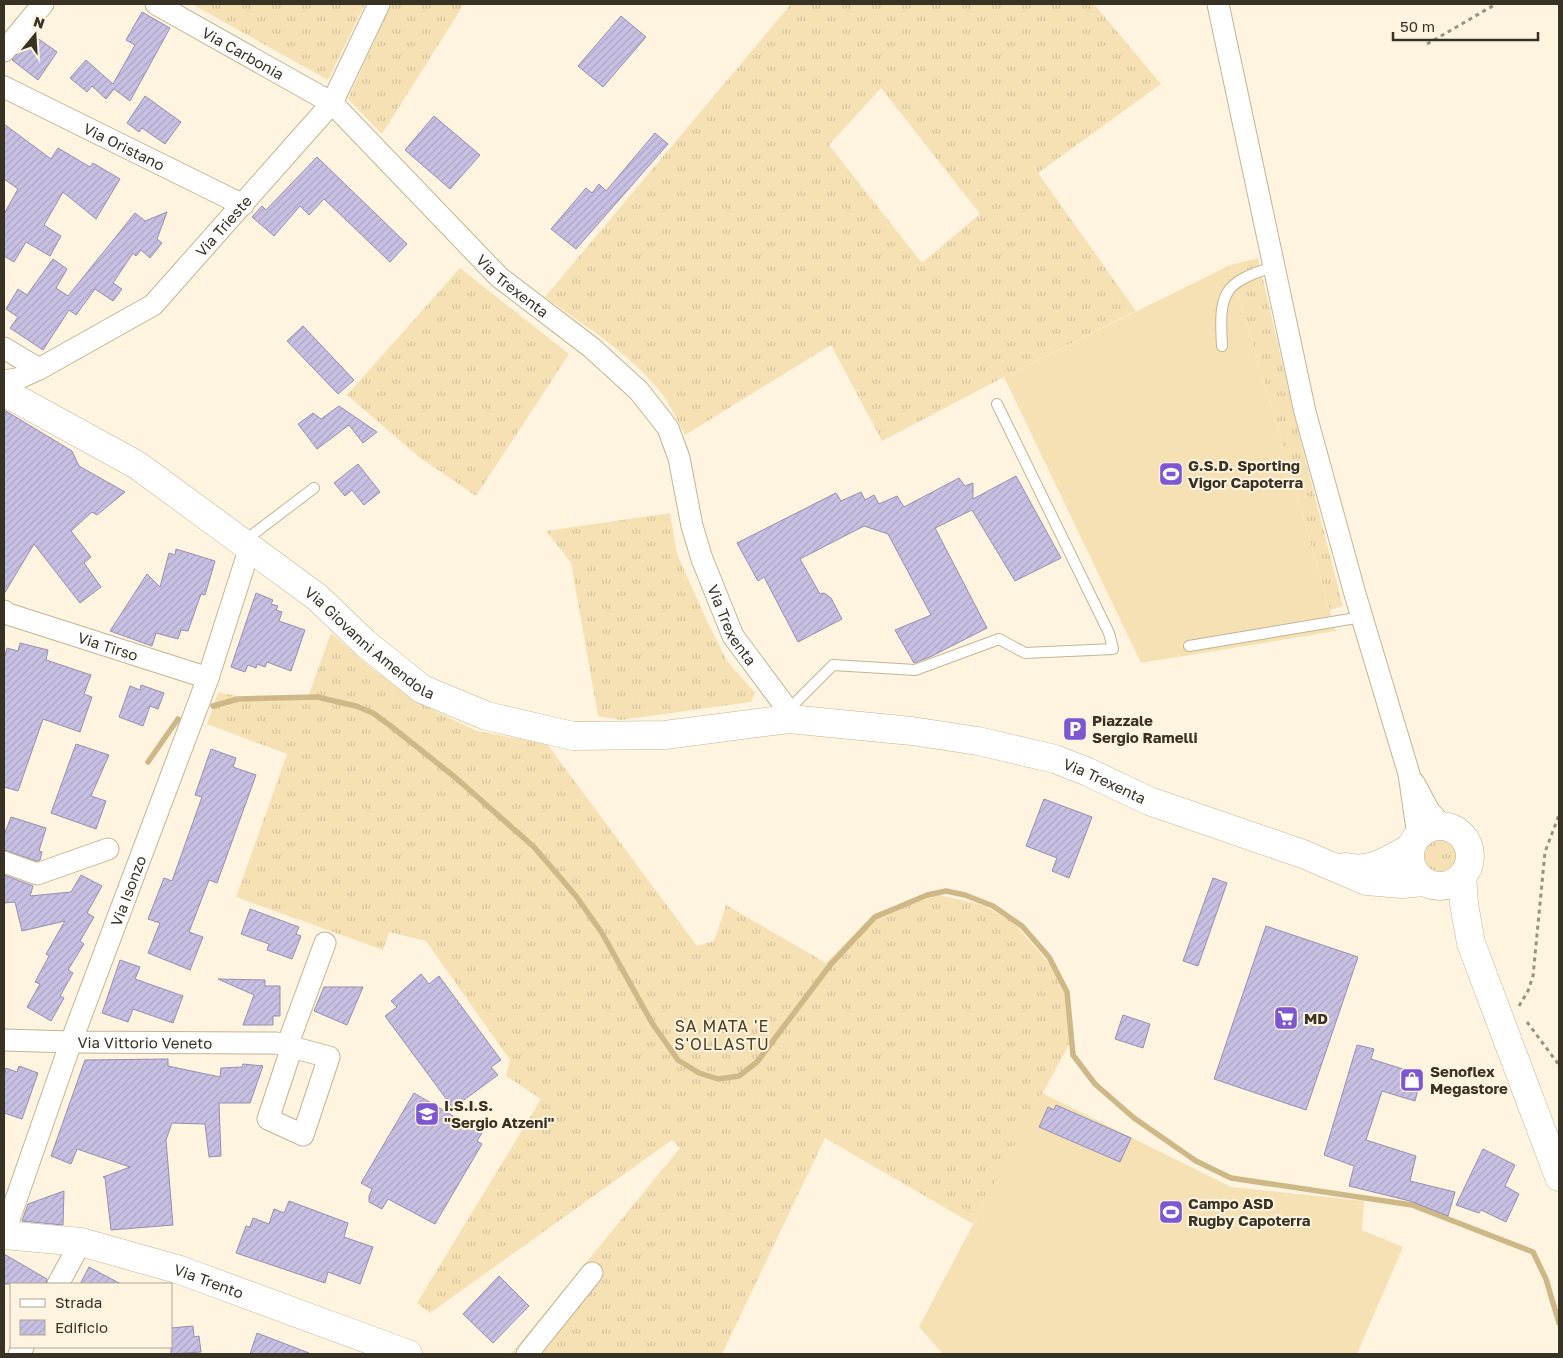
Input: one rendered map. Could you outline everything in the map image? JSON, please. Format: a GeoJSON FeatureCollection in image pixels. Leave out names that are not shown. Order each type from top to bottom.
{"type":"FeatureCollection","features":[{"type":"Feature","properties":{"kind":"street"},"geometry":{"type":"LineString","coordinates":[[4,51],[43,4]]}},
{"type":"Feature","properties":{"kind":"street","name":"Via Carbonia"},"geometry":{"type":"LineString","coordinates":[[156,4],[332,103]]}},
{"type":"Feature","properties":{"kind":"street","name":"Via Trieste"},"geometry":{"type":"LineString","coordinates":[[4,381],[17,379],[39,369],[153,305],[332,103],[379,4]]}},
{"type":"Feature","properties":{"kind":"street"},"geometry":{"type":"LineString","coordinates":[[1218,4],[1305,412],[1362,617],[1409,774],[1414,842],[1409,858],[1411,868],[1451,906],[1471,943],[1506,1017],[1551,1135],[1559,1177]]}},
{"type":"Feature","properties":{"kind":"street","name":"Via Oristano"},"geometry":{"type":"LineString","coordinates":[[4,87],[243,205]]}},
{"type":"Feature","properties":{"kind":"street","name":"Via Trexenta"},"geometry":{"type":"LineString","coordinates":[[332,103],[499,277],[592,348],[639,391],[668,428],[679,458],[692,526],[702,559],[733,636],[788,715],[978,742],[1054,759],[1088,772],[1149,801],[1332,864]]}},
{"type":"Feature","properties":{"kind":"street"},"geometry":{"type":"LineString","coordinates":[[4,348],[39,369]]}},
{"type":"Feature","properties":{"kind":"street","name":"Via Giovanni Amendola"},"geometry":{"type":"LineString","coordinates":[[4,392],[137,465],[317,597],[364,643],[422,689],[487,716],[573,736],[665,735],[788,715]]}},
{"type":"Feature","properties":{"kind":"street","name":"Via Isonzo"},"geometry":{"type":"LineString","coordinates":[[4,1234],[71,1042],[208,678],[247,544]]}},
{"type":"Feature","properties":{"kind":"street","name":"Via Tirso"},"geometry":{"type":"LineString","coordinates":[[5,617],[208,678]]}},
{"type":"Feature","properties":{"kind":"street"},"geometry":{"type":"LineString","coordinates":[[1332,864],[1366,881],[1402,884],[1452,884],[1462,876],[1470,862],[1467,843],[1461,835],[1444,827],[1430,811],[1409,774]]}},
{"type":"Feature","properties":{"kind":"street"},"geometry":{"type":"LineString","coordinates":[[1332,864],[1358,870],[1369,869],[1383,864],[1432,827],[1444,827]]}},
{"type":"Feature","properties":{"kind":"street"},"geometry":{"type":"LineString","coordinates":[[4,862],[37,874],[108,849]]}},
{"type":"Feature","properties":{"kind":"street"},"geometry":{"type":"LineString","coordinates":[[1462,876],[1471,943]]}},
{"type":"Feature","properties":{"kind":"street","name":"Via Vittorio Veneto"},"geometry":{"type":"LineString","coordinates":[[4,1040],[276,1043],[290,1047],[326,944]]}},
{"type":"Feature","properties":{"kind":"street","name":"Via Trento"},"geometry":{"type":"LineString","coordinates":[[4,1234],[82,1242],[180,1270],[408,1354]]}},
{"type":"Feature","properties":{"kind":"street"},"geometry":{"type":"LineString","coordinates":[[59,1283],[82,1242]]}},
{"type":"Feature","properties":{"kind":"street"},"geometry":{"type":"LineString","coordinates":[[527,1354],[592,1273]]}},
{"type":"Feature","properties":{"kind":"lane"},"geometry":{"type":"LineString","coordinates":[[1222,346],[1220,319],[1223,299],[1244,278],[1274,267]]}},
{"type":"Feature","properties":{"kind":"lane"},"geometry":{"type":"LineString","coordinates":[[788,715],[833,665],[915,670],[999,639],[1025,652],[1113,649],[1109,633],[997,404]]}},
{"type":"Feature","properties":{"kind":"lane"},"geometry":{"type":"LineString","coordinates":[[247,544],[314,488]]}},
{"type":"Feature","properties":{"kind":"lane"},"geometry":{"type":"LineString","coordinates":[[1190,646],[1362,617]]}},
{"type":"Feature","properties":{"kind":"path"},"geometry":{"type":"LineString","coordinates":[[1427,44],[1496,4]]}},
{"type":"Feature","properties":{"kind":"path"},"geometry":{"type":"LineString","coordinates":[[1559,815],[1545,852],[1533,976],[1528,991],[1506,1017],[1529,1024],[1559,1065]]}},
{"type":"Feature","properties":{"kind":"green space"},"geometry":{"type":"Polygon","coordinates":[[[192,4],[365,4],[328,80],[192,4]]]}},
{"type":"Feature","properties":{"kind":"green space"},"geometry":{"type":"Polygon","coordinates":[[[391,4],[464,4],[382,134],[348,99],[391,4]]]}},
{"type":"Feature","properties":{"kind":"green space"},"geometry":{"type":"Polygon","coordinates":[[[791,4],[1094,4],[1161,84],[1038,173],[1136,311],[882,441],[831,345],[685,435],[667,401],[641,370],[610,344],[545,297],[791,4]],[[881,88],[829,145],[922,263],[980,214],[881,88]]]}},
{"type":"Feature","properties":{"kind":"green space"},"geometry":{"type":"Polygon","coordinates":[[[1258,258],[1296,423],[1343,606],[1330,610],[1230,265],[1258,258]]]}},
{"type":"Feature","properties":{"kind":"green space","name":"G.S.D. Sporting Vigor Capoterra"},"geometry":{"type":"Polygon","coordinates":[[[1230,265],[1336,631],[1141,663],[1004,377],[1230,265]]]}},
{"type":"Feature","properties":{"kind":"green space"},"geometry":{"type":"Polygon","coordinates":[[[460,268],[569,354],[476,496],[419,457],[347,395],[460,268]]]}},
{"type":"Feature","properties":{"kind":"green space"},"geometry":{"type":"Polygon","coordinates":[[[670,513],[677,554],[707,621],[727,661],[755,693],[751,702],[621,720],[598,716],[571,563],[546,531],[670,513]]]}},
{"type":"Feature","properties":{"kind":"green space"},"geometry":{"type":"Polygon","coordinates":[[[331,633],[370,667],[425,706],[477,731],[547,744],[697,946],[714,941],[726,905],[826,963],[875,913],[935,894],[983,905],[1014,923],[1055,970],[1067,999],[1069,1044],[973,1224],[825,1138],[722,1354],[511,1354],[680,1148],[672,1140],[430,1313],[417,1303],[541,1099],[506,1076],[510,1060],[426,941],[389,932],[383,950],[236,897],[287,754],[207,724],[218,692],[255,700],[307,700],[331,633]]]}},
{"type":"Feature","properties":{"kind":"green space"},"geometry":{"type":"Polygon","coordinates":[[[1439,839],[1452,844],[1457,857],[1452,870],[1439,875],[1426,870],[1421,857],[1426,844],[1439,839]]]}},
{"type":"Feature","properties":{"kind":"green space","name":"Campo ASD Rugby Capoterra"},"geometry":{"type":"Polygon","coordinates":[[[1042,1093],[1231,1187],[1364,1201],[1362,1230],[1403,1247],[1357,1354],[943,1354],[919,1327],[1042,1093]]]}},
{"type":"Feature","properties":{"kind":"building"},"geometry":{"type":"Polygon","coordinates":[[[142,12],[170,28],[130,101],[114,89],[106,99],[92,86],[87,92],[70,78],[86,60],[113,84],[135,45],[126,40],[142,12]]]}},
{"type":"Feature","properties":{"kind":"building"},"geometry":{"type":"Polygon","coordinates":[[[621,16],[646,37],[603,87],[578,66],[621,16]]]}},
{"type":"Feature","properties":{"kind":"building"},"geometry":{"type":"Polygon","coordinates":[[[33,35],[57,52],[38,80],[12,60],[33,35]]]}},
{"type":"Feature","properties":{"kind":"building"},"geometry":{"type":"Polygon","coordinates":[[[145,96],[181,122],[165,144],[142,128],[139,132],[127,123],[145,96]]]}},
{"type":"Feature","properties":{"kind":"building"},"geometry":{"type":"Polygon","coordinates":[[[434,116],[480,155],[450,189],[405,150],[434,116]]]}},
{"type":"Feature","properties":{"kind":"building"},"geometry":{"type":"Polygon","coordinates":[[[4,124],[51,159],[58,148],[90,167],[93,163],[120,179],[96,219],[63,192],[44,225],[61,236],[50,256],[26,242],[14,262],[4,256],[4,214],[18,189],[4,179],[4,124]]]}},
{"type":"Feature","properties":{"kind":"building"},"geometry":{"type":"Polygon","coordinates":[[[655,133],[668,144],[576,249],[551,229],[586,188],[592,193],[599,184],[606,191],[655,133]]]}},
{"type":"Feature","properties":{"kind":"building"},"geometry":{"type":"Polygon","coordinates":[[[317,157],[407,244],[390,262],[324,199],[309,215],[300,206],[274,236],[252,217],[262,206],[266,210],[317,157]]]}},
{"type":"Feature","properties":{"kind":"building"},"geometry":{"type":"Polygon","coordinates":[[[167,212],[157,239],[162,243],[150,258],[141,250],[136,256],[133,253],[113,283],[122,289],[113,301],[95,289],[76,315],[69,310],[43,350],[10,328],[18,317],[6,309],[18,289],[27,295],[53,259],[67,269],[56,288],[68,296],[135,213],[145,221],[167,212]]]}},
{"type":"Feature","properties":{"kind":"building"},"geometry":{"type":"Polygon","coordinates":[[[303,326],[354,380],[338,394],[287,341],[303,326]]]}},
{"type":"Feature","properties":{"kind":"building"},"geometry":{"type":"Polygon","coordinates":[[[339,406],[377,432],[363,443],[349,425],[317,449],[298,424],[313,413],[321,419],[339,406]]]}},
{"type":"Feature","properties":{"kind":"building"},"geometry":{"type":"Polygon","coordinates":[[[4,410],[72,451],[79,466],[125,492],[97,515],[92,512],[71,531],[91,557],[84,563],[101,587],[80,603],[34,544],[4,594],[4,410]]]}},
{"type":"Feature","properties":{"kind":"building"},"geometry":{"type":"Polygon","coordinates":[[[358,464],[380,492],[364,505],[352,490],[345,496],[334,483],[358,464]]]}},
{"type":"Feature","properties":{"kind":"building"},"geometry":{"type":"Polygon","coordinates":[[[1016,476],[1061,558],[1015,581],[972,510],[935,528],[987,628],[914,663],[895,630],[931,615],[888,534],[864,526],[800,559],[820,594],[824,593],[831,598],[842,619],[798,642],[764,577],[758,581],[737,543],[836,493],[841,501],[861,492],[865,500],[874,495],[879,504],[897,496],[904,507],[959,478],[965,486],[973,483],[973,499],[1016,476]]]}},
{"type":"Feature","properties":{"kind":"building"},"geometry":{"type":"Polygon","coordinates":[[[176,549],[215,561],[205,595],[201,594],[188,631],[181,630],[178,639],[156,633],[152,646],[110,631],[147,574],[160,587],[169,553],[175,555],[176,549]]]}},
{"type":"Feature","properties":{"kind":"building"},"geometry":{"type":"Polygon","coordinates":[[[256,593],[273,600],[271,604],[278,606],[276,610],[282,612],[279,621],[305,630],[291,671],[267,662],[265,667],[257,664],[256,668],[248,665],[245,672],[231,667],[256,593]]]}},
{"type":"Feature","properties":{"kind":"building"},"geometry":{"type":"Polygon","coordinates":[[[20,643],[48,650],[46,660],[91,675],[84,694],[92,697],[80,732],[43,719],[18,791],[4,787],[4,659],[7,648],[18,651],[20,643]]]}},
{"type":"Feature","properties":{"kind":"building"},"geometry":{"type":"Polygon","coordinates":[[[141,685],[164,693],[158,709],[150,706],[143,726],[119,717],[130,686],[140,690],[141,685]]]}},
{"type":"Feature","properties":{"kind":"building"},"geometry":{"type":"Polygon","coordinates":[[[76,744],[109,755],[91,796],[106,801],[96,829],[51,813],[76,744]]]}},
{"type":"Feature","properties":{"kind":"building"},"geometry":{"type":"Polygon","coordinates":[[[211,749],[236,758],[233,767],[256,775],[217,883],[209,880],[189,932],[203,937],[190,970],[148,953],[160,923],[148,919],[164,878],[172,881],[202,797],[195,795],[211,749]]]}},
{"type":"Feature","properties":{"kind":"building"},"geometry":{"type":"Polygon","coordinates":[[[1044,799],[1092,817],[1069,878],[1052,871],[1057,858],[1026,846],[1044,799]]]}},
{"type":"Feature","properties":{"kind":"building"},"geometry":{"type":"Polygon","coordinates":[[[11,817],[46,828],[39,851],[42,852],[40,860],[37,861],[4,850],[4,835],[11,817]]]}},
{"type":"Feature","properties":{"kind":"building"},"geometry":{"type":"Polygon","coordinates":[[[4,875],[33,886],[30,896],[71,892],[81,875],[102,886],[87,913],[94,917],[80,941],[84,944],[68,970],[73,973],[60,996],[64,998],[51,1021],[27,1007],[40,984],[35,982],[49,956],[46,954],[65,921],[22,931],[15,902],[4,903],[4,875]]]}},
{"type":"Feature","properties":{"kind":"building"},"geometry":{"type":"Polygon","coordinates":[[[1213,878],[1227,883],[1198,966],[1183,961],[1213,878]]]}},
{"type":"Feature","properties":{"kind":"building"},"geometry":{"type":"Polygon","coordinates":[[[250,909],[299,927],[296,934],[301,936],[292,959],[267,950],[269,944],[241,934],[250,909]]]}},
{"type":"Feature","properties":{"kind":"building","name":"MD"},"geometry":{"type":"Polygon","coordinates":[[[1266,926],[1358,957],[1306,1110],[1214,1079],[1266,926]]]}},
{"type":"Feature","properties":{"kind":"building"},"geometry":{"type":"Polygon","coordinates":[[[120,960],[140,967],[135,979],[183,996],[173,1023],[133,1009],[128,1022],[102,1013],[120,960]]]}},
{"type":"Feature","properties":{"kind":"building"},"geometry":{"type":"Polygon","coordinates":[[[421,974],[429,984],[439,976],[501,1060],[491,1067],[498,1075],[453,1108],[385,1016],[397,1007],[391,1001],[421,974]]]}},
{"type":"Feature","properties":{"kind":"building"},"geometry":{"type":"Polygon","coordinates":[[[218,979],[265,980],[265,986],[280,986],[280,1016],[273,1016],[273,1025],[243,1025],[254,995],[218,979]]]}},
{"type":"Feature","properties":{"kind":"building"},"geometry":{"type":"Polygon","coordinates":[[[324,987],[363,987],[347,1025],[314,1011],[324,987]]]}},
{"type":"Feature","properties":{"kind":"building"},"geometry":{"type":"Polygon","coordinates":[[[1123,1015],[1150,1024],[1143,1048],[1115,1039],[1123,1015]]]}},
{"type":"Feature","properties":{"kind":"building"},"geometry":{"type":"Polygon","coordinates":[[[1357,1045],[1374,1049],[1371,1059],[1422,1075],[1415,1101],[1382,1091],[1366,1140],[1416,1156],[1410,1181],[1455,1192],[1448,1216],[1410,1201],[1349,1186],[1354,1166],[1324,1155],[1357,1045]]]}},
{"type":"Feature","properties":{"kind":"building"},"geometry":{"type":"Polygon","coordinates":[[[168,1059],[168,1066],[220,1077],[221,1068],[242,1067],[243,1064],[263,1066],[250,1103],[219,1103],[221,1156],[209,1157],[205,1124],[172,1123],[166,1140],[173,1225],[111,1230],[105,1178],[103,1177],[130,1167],[77,1149],[71,1164],[51,1156],[85,1060],[168,1059]]]}},
{"type":"Feature","properties":{"kind":"building"},"geometry":{"type":"Polygon","coordinates":[[[19,1066],[38,1073],[22,1119],[4,1113],[4,1077],[6,1068],[17,1072],[19,1066]]]}},
{"type":"Feature","properties":{"kind":"building"},"geometry":{"type":"Polygon","coordinates":[[[414,1093],[482,1133],[477,1141],[482,1144],[435,1224],[388,1199],[382,1209],[369,1202],[372,1189],[361,1183],[414,1093]]]}},
{"type":"Feature","properties":{"kind":"building"},"geometry":{"type":"Polygon","coordinates":[[[1056,1105],[1131,1138],[1120,1162],[1039,1127],[1048,1107],[1054,1110],[1056,1105]]]}},
{"type":"Feature","properties":{"kind":"building"},"geometry":{"type":"Polygon","coordinates":[[[1483,1149],[1515,1165],[1505,1186],[1519,1194],[1506,1222],[1481,1210],[1479,1213],[1456,1205],[1483,1149]]]}},
{"type":"Feature","properties":{"kind":"building"},"geometry":{"type":"Polygon","coordinates":[[[64,1191],[63,1225],[22,1221],[28,1204],[64,1191]]]}},
{"type":"Feature","properties":{"kind":"building"},"geometry":{"type":"Polygon","coordinates":[[[289,1201],[348,1223],[344,1237],[373,1247],[360,1284],[328,1272],[325,1283],[236,1253],[246,1226],[250,1227],[253,1218],[269,1224],[274,1209],[284,1213],[289,1201]]]}},
{"type":"Feature","properties":{"kind":"building"},"geometry":{"type":"Polygon","coordinates":[[[4,1254],[47,1279],[46,1283],[4,1284],[4,1254]]]}},
{"type":"Feature","properties":{"kind":"building"},"geometry":{"type":"Polygon","coordinates":[[[89,1267],[119,1283],[81,1283],[89,1267]]]}},
{"type":"Feature","properties":{"kind":"building"},"geometry":{"type":"Polygon","coordinates":[[[499,1276],[529,1306],[493,1343],[463,1314],[499,1276]]]}},
{"type":"Feature","properties":{"kind":"building"},"geometry":{"type":"Polygon","coordinates":[[[193,1326],[194,1337],[199,1336],[201,1352],[171,1354],[172,1328],[193,1326]]]}},
{"type":"Feature","properties":{"kind":"building"},"geometry":{"type":"Polygon","coordinates":[[[257,1333],[309,1353],[309,1354],[250,1354],[257,1333]]]}},
{"type":"Feature","properties":{"kind":"waterway"},"geometry":{"type":"LineString","coordinates":[[213,706],[238,699],[317,697],[356,706],[373,713],[392,727],[456,778],[534,847],[576,896],[602,933],[652,1023],[678,1060],[699,1073],[718,1079],[739,1076],[757,1062],[831,964],[875,917],[927,895],[946,891],[965,895],[993,906],[1022,926],[1049,957],[1067,992],[1073,1055],[1095,1084],[1134,1118],[1196,1161],[1231,1178],[1412,1205],[1533,1252],[1546,1279],[1559,1323]]}},
{"type":"Feature","properties":{"kind":"waterway"},"geometry":{"type":"LineString","coordinates":[[148,762],[178,719]]}},
{"type":"Feature","properties":{"kind":"place","name":"G.S.D. Sporting Vigor Capoterra"},"geometry":{"type":"Point","coordinates":[1171,474]}},
{"type":"Feature","properties":{"kind":"place","name":"Piazzale Sergio Ramelli"},"geometry":{"type":"Point","coordinates":[1075,729]}},
{"type":"Feature","properties":{"kind":"place","name":"MD"},"geometry":{"type":"Point","coordinates":[1286,1018]}},
{"type":"Feature","properties":{"kind":"place","name":"Senoflex Megastore"},"geometry":{"type":"Point","coordinates":[1412,1080]}},
{"type":"Feature","properties":{"kind":"place","name":"I.S.I.S. \"Sergio Atzeni\""},"geometry":{"type":"Point","coordinates":[427,1114]}},
{"type":"Feature","properties":{"kind":"place","name":"Campo ASD Rugby Capoterra"},"geometry":{"type":"Point","coordinates":[1171,1212]}},
{"type":"Feature","properties":{"kind":"district","name":"SA MATA 'E S'OLLASTU"},"geometry":{"type":"Point","coordinates":[722,1035]}}]}
